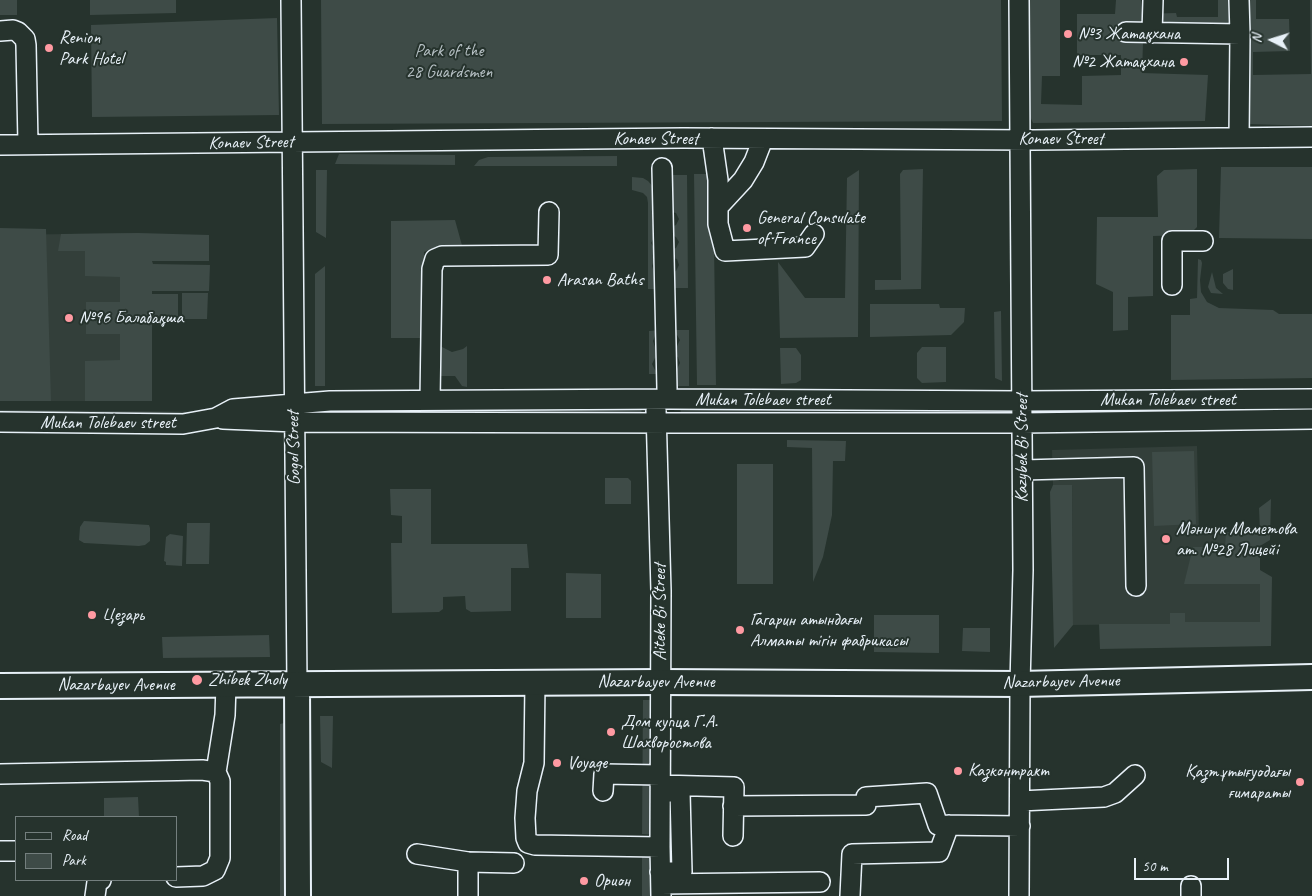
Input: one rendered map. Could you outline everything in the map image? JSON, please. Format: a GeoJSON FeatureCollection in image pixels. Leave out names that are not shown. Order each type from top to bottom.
{"type":"FeatureCollection","features":[{"type":"Feature","properties":{"kind":"main road","name":"Nazarbayev Avenue"},"geometry":{"type":"LineString","coordinates":[[0,686],[535,682],[1020,684],[1312,677]]}},
{"type":"Feature","properties":{"kind":"main road","name":"Gogol Street"},"geometry":{"type":"LineString","coordinates":[[296,684],[298,896]]}},
{"type":"Feature","properties":{"kind":"street","name":"Gogol Street"},"geometry":{"type":"LineString","coordinates":[[291,0],[296,684]]}},
{"type":"Feature","properties":{"kind":"street","name":"Kazybek Bi Street"},"geometry":{"type":"LineString","coordinates":[[1019,0],[1024,570],[1020,684],[1019,896]]}},
{"type":"Feature","properties":{"kind":"street"},"geometry":{"type":"LineString","coordinates":[[1152,33],[1153,0]]}},
{"type":"Feature","properties":{"kind":"street"},"geometry":{"type":"LineString","coordinates":[[1240,0],[1240,138]]}},
{"type":"Feature","properties":{"kind":"street"},"geometry":{"type":"LineString","coordinates":[[0,30],[13,30],[25,39],[28,144]]}},
{"type":"Feature","properties":{"kind":"street"},"geometry":{"type":"LineString","coordinates":[[1126,32],[1240,34]]}},
{"type":"Feature","properties":{"kind":"street","name":"Konaev Street"},"geometry":{"type":"LineString","coordinates":[[0,145],[712,138],[1312,138]]}},
{"type":"Feature","properties":{"kind":"street"},"geometry":{"type":"LineString","coordinates":[[712,138],[718,180],[718,224],[725,250],[805,247],[814,234]]}},
{"type":"Feature","properties":{"kind":"street"},"geometry":{"type":"LineString","coordinates":[[718,207],[743,180],[754,162],[763,139]]}},
{"type":"Feature","properties":{"kind":"street","name":"Aiteke Bi Street"},"geometry":{"type":"LineString","coordinates":[[661,884],[661,591],[656,423],[659,392],[662,168]]}},
{"type":"Feature","properties":{"kind":"street"},"geometry":{"type":"LineString","coordinates":[[430,400],[432,269],[435,259],[442,256],[548,255],[549,212]]}},
{"type":"Feature","properties":{"kind":"street"},"geometry":{"type":"LineString","coordinates":[[1172,285],[1172,241],[1203,241]]}},
{"type":"Feature","properties":{"kind":"street","name":"Mukan Tolebaev street"},"geometry":{"type":"LineString","coordinates":[[216,418],[233,409],[294,403],[659,392],[1022,401],[1312,399]]}},
{"type":"Feature","properties":{"kind":"street","name":"Mukan Tolebaev street"},"geometry":{"type":"LineString","coordinates":[[0,422],[183,424],[216,418],[295,422],[656,423],[1022,423],[1312,419]]}},
{"type":"Feature","properties":{"kind":"street"},"geometry":{"type":"LineString","coordinates":[[1023,470],[1134,467],[1136,586]]}},
{"type":"Feature","properties":{"kind":"street"},"geometry":{"type":"LineString","coordinates":[[535,682],[534,763],[527,791],[525,818],[528,843],[535,845],[660,846]]}},
{"type":"Feature","properties":{"kind":"street"},"geometry":{"type":"LineString","coordinates":[[178,877],[203,876],[215,870],[220,858],[220,782],[216,772],[226,715],[226,685]]}},
{"type":"Feature","properties":{"kind":"street"},"geometry":{"type":"LineString","coordinates":[[0,774],[202,770],[216,772]]}},
{"type":"Feature","properties":{"kind":"street"},"geometry":{"type":"LineString","coordinates":[[603,791],[604,774],[660,784],[734,788],[733,836]]}},
{"type":"Feature","properties":{"kind":"street"},"geometry":{"type":"LineString","coordinates":[[1020,802],[1104,797],[1115,793],[1135,775]]}},
{"type":"Feature","properties":{"kind":"street"},"geometry":{"type":"LineString","coordinates":[[660,784],[680,792],[682,872],[661,884]]}},
{"type":"Feature","properties":{"kind":"street"},"geometry":{"type":"LineString","coordinates":[[734,806],[866,805],[866,797],[927,792],[938,825],[1020,826]]}},
{"type":"Feature","properties":{"kind":"street"},"geometry":{"type":"LineString","coordinates":[[850,896],[852,854],[939,852],[949,825]]}},
{"type":"Feature","properties":{"kind":"street"},"geometry":{"type":"LineString","coordinates":[[0,851],[15,851]]}},
{"type":"Feature","properties":{"kind":"street"},"geometry":{"type":"LineString","coordinates":[[417,854],[468,862],[514,863]]}},
{"type":"Feature","properties":{"kind":"street"},"geometry":{"type":"LineString","coordinates":[[468,862],[468,896]]}},
{"type":"Feature","properties":{"kind":"street"},"geometry":{"type":"LineString","coordinates":[[95,896],[97,882],[99,881]]}},
{"type":"Feature","properties":{"kind":"street"},"geometry":{"type":"LineString","coordinates":[[661,884],[820,882]]}},
{"type":"Feature","properties":{"kind":"shaded area","name":"№96 Балабақша"},"geometry":{"type":"Polygon","coordinates":[[[138,233],[140,401],[0,401],[0,235],[138,233]]]}},
{"type":"Feature","properties":{"kind":"shaded area","name":"Мәншүк Маметова ат. №28 Лицейі"},"geometry":{"type":"Polygon","coordinates":[[[1197,446],[1199,533],[1260,531],[1260,622],[1185,622],[1171,613],[1170,624],[1073,625],[1072,485],[1053,485],[1052,450],[1197,446]]]}},
{"type":"Feature","properties":{"kind":"green space"},"geometry":{"type":"Polygon","coordinates":[[[0,0],[17,0],[17,15],[0,15],[0,0]]]}},
{"type":"Feature","properties":{"kind":"green space"},"geometry":{"type":"Polygon","coordinates":[[[90,0],[176,0],[176,13],[90,15],[90,0]]]}},
{"type":"Feature","properties":{"kind":"green space","name":"Park of the 28 Guardsmen"},"geometry":{"type":"Polygon","coordinates":[[[321,0],[1001,0],[1002,121],[322,124],[321,0]]]}},
{"type":"Feature","properties":{"kind":"green space"},"geometry":{"type":"Polygon","coordinates":[[[1025,0],[1060,0],[1060,76],[1042,76],[1041,104],[1082,105],[1082,76],[1121,75],[1121,55],[1077,55],[1077,14],[1115,14],[1116,0],[1141,0],[1142,14],[1176,13],[1177,17],[1218,17],[1218,0],[1256,0],[1256,19],[1289,19],[1290,51],[1253,52],[1253,75],[1311,74],[1310,0],[1312,0],[1312,126],[1248,124],[1239,35],[1226,44],[1143,43],[1142,73],[1208,75],[1205,121],[1033,123],[1026,108],[1025,0]]]}},
{"type":"Feature","properties":{"kind":"green space"},"geometry":{"type":"Polygon","coordinates":[[[277,18],[279,115],[92,117],[91,25],[277,18]]]}},
{"type":"Feature","properties":{"kind":"green space"},"geometry":{"type":"Polygon","coordinates":[[[339,154],[455,155],[455,165],[335,164],[339,154]]]}},
{"type":"Feature","properties":{"kind":"green space"},"geometry":{"type":"Polygon","coordinates":[[[617,156],[617,166],[474,166],[479,160],[488,157],[617,156]]]}},
{"type":"Feature","properties":{"kind":"green space"},"geometry":{"type":"Polygon","coordinates":[[[1221,167],[1312,167],[1312,239],[1219,238],[1221,167]]]}},
{"type":"Feature","properties":{"kind":"green space"},"geometry":{"type":"Polygon","coordinates":[[[923,169],[921,289],[875,290],[875,280],[901,280],[900,174],[903,170],[923,169]]]}},
{"type":"Feature","properties":{"kind":"green space"},"geometry":{"type":"Polygon","coordinates":[[[1197,169],[1197,227],[1189,235],[1153,236],[1153,296],[1128,297],[1128,330],[1113,331],[1113,292],[1096,284],[1097,217],[1158,217],[1157,176],[1164,170],[1197,169]]]}},
{"type":"Feature","properties":{"kind":"green space"},"geometry":{"type":"Polygon","coordinates":[[[316,170],[327,170],[326,238],[316,232],[316,170]]]}},
{"type":"Feature","properties":{"kind":"green space"},"geometry":{"type":"Polygon","coordinates":[[[859,170],[858,337],[780,338],[778,262],[805,298],[845,298],[847,178],[859,170]]]}},
{"type":"Feature","properties":{"kind":"green space"},"geometry":{"type":"Polygon","coordinates":[[[694,174],[713,174],[716,385],[697,385],[694,174]]]}},
{"type":"Feature","properties":{"kind":"green space"},"geometry":{"type":"Polygon","coordinates":[[[671,175],[687,175],[688,288],[671,288],[671,273],[676,271],[679,265],[677,259],[671,257],[671,250],[676,248],[679,242],[676,237],[671,235],[671,227],[676,225],[679,219],[676,213],[671,212],[671,175]]]}},
{"type":"Feature","properties":{"kind":"green space"},"geometry":{"type":"Polygon","coordinates":[[[632,177],[643,178],[655,189],[658,211],[654,214],[652,220],[653,225],[658,227],[658,235],[651,243],[654,248],[659,250],[659,258],[654,260],[652,266],[654,272],[659,274],[659,289],[648,289],[648,203],[647,197],[643,193],[632,190],[632,177]]]}},
{"type":"Feature","properties":{"kind":"green space"},"geometry":{"type":"Polygon","coordinates":[[[455,220],[463,249],[431,249],[424,252],[423,338],[391,338],[391,221],[455,220]]]}},
{"type":"Feature","properties":{"kind":"green space"},"geometry":{"type":"Polygon","coordinates":[[[0,228],[46,229],[51,401],[0,401],[0,228]]]}},
{"type":"Feature","properties":{"kind":"green space"},"geometry":{"type":"Polygon","coordinates":[[[138,233],[209,235],[209,261],[152,261],[153,264],[210,265],[209,291],[152,291],[152,294],[178,294],[178,319],[152,319],[152,401],[85,401],[85,361],[120,360],[120,334],[86,334],[86,302],[120,302],[120,277],[85,276],[85,251],[58,251],[61,234],[138,233]]]}},
{"type":"Feature","properties":{"kind":"green space"},"geometry":{"type":"Polygon","coordinates":[[[1198,259],[1202,263],[1201,292],[1207,302],[1219,308],[1273,310],[1279,314],[1312,314],[1312,378],[1171,380],[1171,315],[1190,315],[1190,299],[1197,298],[1198,259]]]}},
{"type":"Feature","properties":{"kind":"green space"},"geometry":{"type":"Polygon","coordinates":[[[325,266],[325,386],[315,386],[315,274],[325,266]]]}},
{"type":"Feature","properties":{"kind":"green space"},"geometry":{"type":"Polygon","coordinates":[[[1233,269],[1233,290],[1228,289],[1223,283],[1223,274],[1233,269]]]}},
{"type":"Feature","properties":{"kind":"green space"},"geometry":{"type":"Polygon","coordinates":[[[1212,272],[1216,288],[1223,294],[1211,293],[1208,287],[1212,272]]]}},
{"type":"Feature","properties":{"kind":"green space"},"geometry":{"type":"Polygon","coordinates":[[[182,293],[208,293],[207,319],[182,319],[182,293]]]}},
{"type":"Feature","properties":{"kind":"green space"},"geometry":{"type":"Polygon","coordinates":[[[870,304],[939,304],[940,308],[965,308],[964,322],[951,335],[870,337],[870,304]]]}},
{"type":"Feature","properties":{"kind":"green space"},"geometry":{"type":"Polygon","coordinates":[[[1001,311],[1002,381],[995,378],[994,312],[1001,311]]]}},
{"type":"Feature","properties":{"kind":"green space"},"geometry":{"type":"Polygon","coordinates":[[[660,330],[660,333],[655,336],[653,341],[655,347],[660,350],[660,356],[655,358],[652,364],[655,370],[661,374],[649,374],[649,331],[660,330]]]}},
{"type":"Feature","properties":{"kind":"green space"},"geometry":{"type":"Polygon","coordinates":[[[672,330],[689,330],[689,386],[672,386],[672,371],[677,369],[680,363],[678,357],[672,355],[672,348],[677,346],[680,340],[677,335],[672,333],[672,330]]]}},
{"type":"Feature","properties":{"kind":"green space"},"geometry":{"type":"Polygon","coordinates":[[[438,343],[452,352],[467,346],[467,387],[462,386],[455,376],[436,376],[438,343]]]}},
{"type":"Feature","properties":{"kind":"green space"},"geometry":{"type":"Polygon","coordinates":[[[922,347],[946,347],[946,382],[922,383],[917,378],[917,353],[922,347]]]}},
{"type":"Feature","properties":{"kind":"green space"},"geometry":{"type":"Polygon","coordinates":[[[780,348],[796,348],[801,355],[801,380],[796,383],[781,384],[780,348]]]}},
{"type":"Feature","properties":{"kind":"green space"},"geometry":{"type":"Polygon","coordinates":[[[642,399],[641,423],[330,421],[330,401],[642,399]]]}},
{"type":"Feature","properties":{"kind":"green space"},"geometry":{"type":"Polygon","coordinates":[[[680,399],[989,401],[991,423],[681,423],[680,399]]]}},
{"type":"Feature","properties":{"kind":"green space"},"geometry":{"type":"Polygon","coordinates":[[[0,410],[205,412],[205,415],[0,414],[0,410]]]}},
{"type":"Feature","properties":{"kind":"green space"},"geometry":{"type":"Polygon","coordinates":[[[787,440],[846,441],[845,461],[833,461],[832,515],[823,557],[813,582],[812,448],[787,447],[787,440]]]}},
{"type":"Feature","properties":{"kind":"green space"},"geometry":{"type":"Polygon","coordinates":[[[1194,451],[1196,524],[1154,526],[1152,452],[1194,451]]]}},
{"type":"Feature","properties":{"kind":"green space"},"geometry":{"type":"Polygon","coordinates":[[[737,464],[773,464],[773,584],[737,584],[737,464]]]}},
{"type":"Feature","properties":{"kind":"green space"},"geometry":{"type":"Polygon","coordinates":[[[605,478],[628,478],[631,481],[631,504],[605,504],[605,478]]]}},
{"type":"Feature","properties":{"kind":"green space"},"geometry":{"type":"Polygon","coordinates":[[[1053,485],[1072,485],[1073,625],[1054,648],[1050,492],[1053,485]]]}},
{"type":"Feature","properties":{"kind":"green space"},"geometry":{"type":"Polygon","coordinates":[[[390,489],[431,489],[431,544],[527,544],[529,568],[511,568],[511,611],[471,612],[466,609],[465,596],[443,597],[443,609],[439,612],[392,613],[391,543],[402,543],[402,516],[391,515],[390,489]]]}},
{"type":"Feature","properties":{"kind":"green space"},"geometry":{"type":"Polygon","coordinates":[[[1271,499],[1270,540],[1260,546],[1260,570],[1272,577],[1271,646],[1100,649],[1099,624],[1170,624],[1170,613],[1185,613],[1185,622],[1260,622],[1260,584],[1184,584],[1193,547],[1225,547],[1226,532],[1260,531],[1259,508],[1271,499]]]}},
{"type":"Feature","properties":{"kind":"green space"},"geometry":{"type":"Polygon","coordinates":[[[84,521],[149,525],[150,541],[145,545],[139,546],[84,543],[79,540],[80,527],[84,521]]]}},
{"type":"Feature","properties":{"kind":"green space"},"geometry":{"type":"Polygon","coordinates":[[[187,523],[210,523],[209,564],[186,564],[187,523]]]}},
{"type":"Feature","properties":{"kind":"green space"},"geometry":{"type":"Polygon","coordinates":[[[170,534],[183,536],[182,566],[166,565],[164,561],[166,537],[170,534]]]}},
{"type":"Feature","properties":{"kind":"green space"},"geometry":{"type":"Polygon","coordinates":[[[566,573],[601,574],[601,618],[566,618],[566,573]]]}},
{"type":"Feature","properties":{"kind":"green space"},"geometry":{"type":"Polygon","coordinates":[[[874,615],[939,615],[939,653],[874,652],[874,615]]]}},
{"type":"Feature","properties":{"kind":"green space"},"geometry":{"type":"Polygon","coordinates":[[[963,628],[990,628],[990,652],[962,651],[963,628]]]}},
{"type":"Feature","properties":{"kind":"green space"},"geometry":{"type":"Polygon","coordinates":[[[269,635],[270,657],[163,658],[162,637],[269,635]]]}},
{"type":"Feature","properties":{"kind":"green space"},"geometry":{"type":"Polygon","coordinates":[[[643,700],[660,700],[660,835],[642,834],[643,700]]]}},
{"type":"Feature","properties":{"kind":"green space"},"geometry":{"type":"Polygon","coordinates":[[[320,716],[333,716],[332,768],[321,762],[320,716]]]}},
{"type":"Feature","properties":{"kind":"green space"},"geometry":{"type":"Polygon","coordinates":[[[288,722],[289,896],[280,896],[280,724],[288,722]]]}},
{"type":"Feature","properties":{"kind":"green space"},"geometry":{"type":"Polygon","coordinates":[[[138,797],[139,816],[104,816],[104,798],[138,797]]]}},
{"type":"Feature","properties":{"kind":"green space"},"geometry":{"type":"Polygon","coordinates":[[[642,847],[660,847],[661,896],[642,896],[642,847]]]}},
{"type":"Feature","properties":{"kind":"place","name":"№3 Жатақхана"},"geometry":{"type":"Point","coordinates":[1068,34]}},
{"type":"Feature","properties":{"kind":"place","name":"Renion Park Hotel"},"geometry":{"type":"Point","coordinates":[49,48]}},
{"type":"Feature","properties":{"kind":"place","name":"№2 Жатақхана"},"geometry":{"type":"Point","coordinates":[1184,62]}},
{"type":"Feature","properties":{"kind":"place","name":"General Consulate of France"},"geometry":{"type":"Point","coordinates":[747,228]}},
{"type":"Feature","properties":{"kind":"place","name":"Arasan Baths"},"geometry":{"type":"Point","coordinates":[547,280]}},
{"type":"Feature","properties":{"kind":"place","name":"№96 Балабақша"},"geometry":{"type":"Point","coordinates":[69,318]}},
{"type":"Feature","properties":{"kind":"place","name":"Мәншүк Маметова ат. №28 Лицейі"},"geometry":{"type":"Point","coordinates":[1166,539]}},
{"type":"Feature","properties":{"kind":"place","name":"Цезарь"},"geometry":{"type":"Point","coordinates":[92,615]}},
{"type":"Feature","properties":{"kind":"place","name":"Гагарин атындағы Алматы тігін фабрикасы"},"geometry":{"type":"Point","coordinates":[740,630]}},
{"type":"Feature","properties":{"kind":"place","name":"Zhibek Zholy"},"geometry":{"type":"Point","coordinates":[197,680]}},
{"type":"Feature","properties":{"kind":"place","name":"Дом купца Г.А. Шахворостова"},"geometry":{"type":"Point","coordinates":[611,732]}},
{"type":"Feature","properties":{"kind":"place","name":"Voyage"},"geometry":{"type":"Point","coordinates":[557,763]}},
{"type":"Feature","properties":{"kind":"place","name":"Казконтракт"},"geometry":{"type":"Point","coordinates":[958,771]}},
{"type":"Feature","properties":{"kind":"place","name":"Қазтұтығуодағы ғимараты"},"geometry":{"type":"Point","coordinates":[1300,782]}},
{"type":"Feature","properties":{"kind":"place","name":"Орион"},"geometry":{"type":"Point","coordinates":[584,881]}}]}
